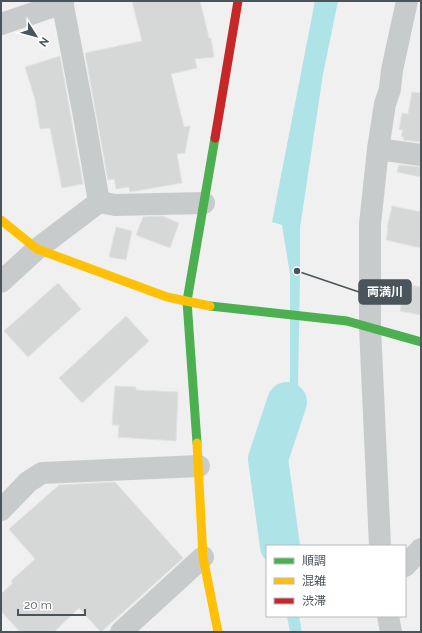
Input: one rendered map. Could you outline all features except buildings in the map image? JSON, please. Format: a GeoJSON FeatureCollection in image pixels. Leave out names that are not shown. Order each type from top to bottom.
{"type":"FeatureCollection","features":[{"type":"Feature","properties":{"kind":"street"},"geometry":{"type":"LineString","coordinates":[[218,632],[203,557],[187,301],[238,1]]}},
{"type":"Feature","properties":{"kind":"street"},"geometry":{"type":"LineString","coordinates":[[380,545],[370,327],[370,224],[378,149],[390,89],[392,70],[407,1]]}},
{"type":"Feature","properties":{"kind":"street"},"geometry":{"type":"LineString","coordinates":[[1,24],[62,2],[99,202]]}},
{"type":"Feature","properties":{"kind":"street"},"geometry":{"type":"LineString","coordinates":[[378,149],[421,155]]}},
{"type":"Feature","properties":{"kind":"street"},"geometry":{"type":"LineString","coordinates":[[99,202],[115,206],[204,203]]}},
{"type":"Feature","properties":{"kind":"street"},"geometry":{"type":"LineString","coordinates":[[1,282],[37,249],[99,202]]}},
{"type":"Feature","properties":{"kind":"street"},"geometry":{"type":"LineString","coordinates":[[1,220],[37,249],[167,297],[205,305],[347,321],[421,342]]}},
{"type":"Feature","properties":{"kind":"street"},"geometry":{"type":"LineString","coordinates":[[1,510],[28,482],[42,473],[198,466]]}},
{"type":"Feature","properties":{"kind":"street"},"geometry":{"type":"LineString","coordinates":[[406,565],[421,549]]}},
{"type":"Feature","properties":{"kind":"street"},"geometry":{"type":"LineString","coordinates":[[121,632],[203,557]]}},
{"type":"Feature","properties":{"kind":"street"},"geometry":{"type":"LineString","coordinates":[[388,617],[391,632]]}},
{"type":"Feature","properties":{"kind":"water"},"geometry":{"type":"Polygon","coordinates":[[[315,1],[338,1],[323,74],[300,228],[298,388],[283,443],[292,520],[292,545],[280,545],[281,517],[268,447],[290,380],[290,274],[282,225],[272,222],[315,1]]]}},
{"type":"Feature","properties":{"kind":"water"},"geometry":{"type":"Polygon","coordinates":[[[287,617],[299,617],[302,632],[290,632],[287,617]]]}},
{"type":"Feature","properties":{"kind":"waterway"},"geometry":{"type":"LineString","coordinates":[[280,545],[268,459],[287,402]]}},
{"type":"Feature","properties":{"kind":"traffic: fast"},"geometry":{"type":"LineString","coordinates":[[197,443],[187,301],[215,138]]}},
{"type":"Feature","properties":{"kind":"traffic: fast"},"geometry":{"type":"LineString","coordinates":[[210,306],[347,321],[421,342]]}},
{"type":"Feature","properties":{"kind":"traffic: slow"},"geometry":{"type":"LineString","coordinates":[[1,220],[37,249],[167,297],[210,306]]}},
{"type":"Feature","properties":{"kind":"traffic: slow"},"geometry":{"type":"LineString","coordinates":[[197,443],[203,557],[218,632]]}},
{"type":"Feature","properties":{"kind":"traffic: jam"},"geometry":{"type":"LineString","coordinates":[[215,138],[238,1]]}},
{"type":"Feature","properties":{"kind":"place","name":"両満川"},"geometry":{"type":"Point","coordinates":[297,271]}}]}
